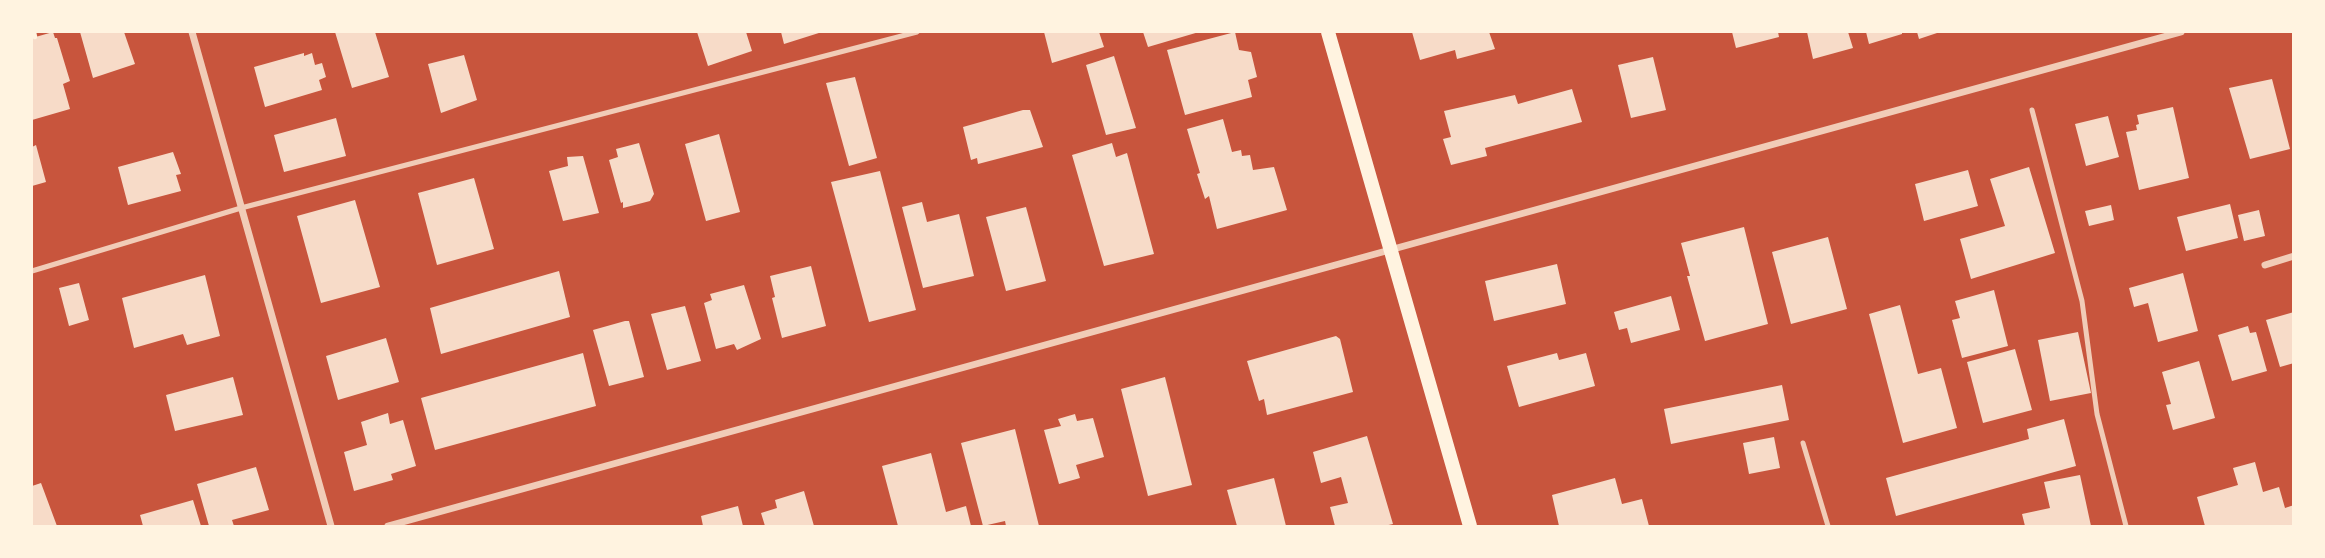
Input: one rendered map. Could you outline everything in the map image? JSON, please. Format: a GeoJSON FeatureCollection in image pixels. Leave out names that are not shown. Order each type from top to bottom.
{"type":"FeatureCollection","features":[{"type":"Feature","properties":{"kind":"main road"},"geometry":{"type":"LineString","coordinates":[[1328,32],[1470,527]]}},
{"type":"Feature","properties":{"kind":"street"},"geometry":{"type":"LineString","coordinates":[[192,32],[331,527]]}},
{"type":"Feature","properties":{"kind":"street"},"geometry":{"type":"LineString","coordinates":[[388,527],[2181,32]]}},
{"type":"Feature","properties":{"kind":"street"},"geometry":{"type":"LineString","coordinates":[[2265,265],[2294,256]]}},
{"type":"Feature","properties":{"kind":"lane"},"geometry":{"type":"LineString","coordinates":[[32,271],[241,208],[917,32]]}},
{"type":"Feature","properties":{"kind":"lane"},"geometry":{"type":"LineString","coordinates":[[2032,110],[2082,300],[2097,414],[2126,527]]}},
{"type":"Feature","properties":{"kind":"lane"},"geometry":{"type":"LineString","coordinates":[[1803,443],[1828,527]]}},
{"type":"Feature","properties":{"kind":"building"},"geometry":{"type":"Polygon","coordinates":[[[53,32],[70,81],[63,84],[70,109],[32,120],[32,38],[53,32]]]}},
{"type":"Feature","properties":{"kind":"building"},"geometry":{"type":"Polygon","coordinates":[[[80,32],[124,32],[135,64],[93,78],[80,32]]]}},
{"type":"Feature","properties":{"kind":"building"},"geometry":{"type":"Polygon","coordinates":[[[335,32],[375,32],[389,77],[352,88],[335,32]]]}},
{"type":"Feature","properties":{"kind":"building"},"geometry":{"type":"Polygon","coordinates":[[[697,32],[746,32],[752,51],[708,66],[697,32]]]}},
{"type":"Feature","properties":{"kind":"building"},"geometry":{"type":"Polygon","coordinates":[[[781,32],[822,32],[784,44],[781,32]]]}},
{"type":"Feature","properties":{"kind":"building"},"geometry":{"type":"Polygon","coordinates":[[[1044,32],[1099,32],[1104,47],[1052,63],[1044,32]]]}},
{"type":"Feature","properties":{"kind":"building"},"geometry":{"type":"Polygon","coordinates":[[[1143,32],[1199,32],[1148,47],[1143,32]]]}},
{"type":"Feature","properties":{"kind":"building"},"geometry":{"type":"Polygon","coordinates":[[[1235,32],[1239,50],[1251,52],[1257,77],[1248,80],[1252,97],[1185,115],[1167,50],[1235,32]]]}},
{"type":"Feature","properties":{"kind":"building"},"geometry":{"type":"Polygon","coordinates":[[[1412,32],[1489,32],[1495,49],[1457,59],[1455,50],[1420,60],[1412,32]]]}},
{"type":"Feature","properties":{"kind":"building"},"geometry":{"type":"Polygon","coordinates":[[[1732,32],[1778,32],[1779,37],[1736,48],[1732,32]]]}},
{"type":"Feature","properties":{"kind":"building"},"geometry":{"type":"Polygon","coordinates":[[[1807,32],[1848,32],[1853,48],[1813,59],[1807,32]]]}},
{"type":"Feature","properties":{"kind":"building"},"geometry":{"type":"Polygon","coordinates":[[[1866,32],[1902,32],[1902,34],[1869,44],[1866,32]]]}},
{"type":"Feature","properties":{"kind":"building"},"geometry":{"type":"Polygon","coordinates":[[[1917,32],[1940,32],[1919,39],[1917,32]]]}},
{"type":"Feature","properties":{"kind":"building"},"geometry":{"type":"Polygon","coordinates":[[[304,53],[304,56],[312,53],[315,65],[322,63],[326,77],[319,80],[322,90],[265,107],[254,67],[304,53]]]}},
{"type":"Feature","properties":{"kind":"building"},"geometry":{"type":"Polygon","coordinates":[[[464,55],[477,100],[441,113],[428,64],[464,55]]]}},
{"type":"Feature","properties":{"kind":"building"},"geometry":{"type":"Polygon","coordinates":[[[1114,56],[1136,128],[1106,135],[1086,65],[1114,56]]]}},
{"type":"Feature","properties":{"kind":"building"},"geometry":{"type":"Polygon","coordinates":[[[1653,57],[1666,110],[1631,118],[1618,65],[1653,57]]]}},
{"type":"Feature","properties":{"kind":"building"},"geometry":{"type":"Polygon","coordinates":[[[855,77],[877,158],[849,166],[826,83],[855,77]]]}},
{"type":"Feature","properties":{"kind":"building"},"geometry":{"type":"Polygon","coordinates":[[[2272,79],[2290,149],[2250,159],[2229,88],[2272,79]]]}},
{"type":"Feature","properties":{"kind":"building"},"geometry":{"type":"Polygon","coordinates":[[[1572,89],[1582,122],[1485,148],[1487,156],[1451,165],[1443,139],[1451,137],[1444,111],[1515,95],[1518,104],[1572,89]]]}},
{"type":"Feature","properties":{"kind":"building"},"geometry":{"type":"Polygon","coordinates":[[[2173,107],[2189,178],[2139,190],[2126,132],[2137,130],[2137,115],[2173,107]]]}},
{"type":"Feature","properties":{"kind":"building"},"geometry":{"type":"Polygon","coordinates":[[[1030,110],[1043,147],[978,164],[977,158],[971,160],[963,127],[1030,110]]]}},
{"type":"Feature","properties":{"kind":"building"},"geometry":{"type":"Polygon","coordinates":[[[2108,116],[2119,157],[2086,166],[2075,124],[2108,116]]]}},
{"type":"Feature","properties":{"kind":"building"},"geometry":{"type":"Polygon","coordinates":[[[336,118],[346,156],[284,172],[274,135],[336,118]]]}},
{"type":"Feature","properties":{"kind":"building"},"geometry":{"type":"Polygon","coordinates":[[[1223,119],[1232,152],[1241,150],[1242,156],[1250,155],[1253,170],[1274,167],[1287,210],[1217,229],[1209,196],[1205,199],[1197,174],[1200,173],[1187,129],[1223,119]]]}},
{"type":"Feature","properties":{"kind":"building"},"geometry":{"type":"Polygon","coordinates":[[[719,134],[740,212],[706,221],[685,144],[719,134]]]}},
{"type":"Feature","properties":{"kind":"building"},"geometry":{"type":"Polygon","coordinates":[[[639,143],[654,194],[650,201],[623,208],[609,160],[618,157],[616,149],[639,143]]]}},
{"type":"Feature","properties":{"kind":"building"},"geometry":{"type":"Polygon","coordinates":[[[1112,143],[1116,157],[1127,153],[1154,254],[1104,266],[1072,155],[1112,143]]]}},
{"type":"Feature","properties":{"kind":"building"},"geometry":{"type":"Polygon","coordinates":[[[36,145],[46,182],[32,186],[32,147],[36,145]]]}},
{"type":"Feature","properties":{"kind":"building"},"geometry":{"type":"Polygon","coordinates":[[[173,152],[181,174],[176,175],[181,191],[128,205],[118,167],[173,152]]]}},
{"type":"Feature","properties":{"kind":"building"},"geometry":{"type":"Polygon","coordinates":[[[583,156],[599,213],[563,221],[549,171],[568,166],[567,157],[583,156]]]}},
{"type":"Feature","properties":{"kind":"building"},"geometry":{"type":"Polygon","coordinates":[[[2029,167],[2055,253],[1971,279],[1960,239],[2005,226],[1990,179],[2029,167]]]}},
{"type":"Feature","properties":{"kind":"building"},"geometry":{"type":"Polygon","coordinates":[[[1968,170],[1978,206],[1924,221],[1915,184],[1968,170]]]}},
{"type":"Feature","properties":{"kind":"building"},"geometry":{"type":"Polygon","coordinates":[[[880,171],[916,310],[869,322],[831,182],[880,171]]]}},
{"type":"Feature","properties":{"kind":"building"},"geometry":{"type":"Polygon","coordinates":[[[474,178],[494,249],[437,265],[418,193],[474,178]]]}},
{"type":"Feature","properties":{"kind":"building"},"geometry":{"type":"Polygon","coordinates":[[[355,200],[380,287],[321,303],[297,216],[355,200]]]}},
{"type":"Feature","properties":{"kind":"building"},"geometry":{"type":"Polygon","coordinates":[[[922,202],[927,222],[959,214],[974,276],[923,288],[902,207],[922,202]]]}},
{"type":"Feature","properties":{"kind":"building"},"geometry":{"type":"Polygon","coordinates":[[[2230,204],[2238,238],[2186,251],[2177,217],[2230,204]]]}},
{"type":"Feature","properties":{"kind":"building"},"geometry":{"type":"Polygon","coordinates":[[[2111,205],[2114,220],[2089,226],[2085,211],[2111,205]]]}},
{"type":"Feature","properties":{"kind":"building"},"geometry":{"type":"Polygon","coordinates":[[[1026,207],[1046,281],[1006,291],[986,217],[1026,207]]]}},
{"type":"Feature","properties":{"kind":"building"},"geometry":{"type":"Polygon","coordinates":[[[2259,210],[2265,236],[2244,241],[2238,215],[2259,210]]]}},
{"type":"Feature","properties":{"kind":"building"},"geometry":{"type":"Polygon","coordinates":[[[1744,227],[1768,324],[1705,341],[1681,243],[1744,227]]]}},
{"type":"Feature","properties":{"kind":"building"},"geometry":{"type":"Polygon","coordinates":[[[1828,237],[1847,309],[1791,324],[1772,252],[1828,237]]]}},
{"type":"Feature","properties":{"kind":"building"},"geometry":{"type":"Polygon","coordinates":[[[1557,264],[1566,304],[1494,321],[1485,281],[1557,264]]]}},
{"type":"Feature","properties":{"kind":"building"},"geometry":{"type":"Polygon","coordinates":[[[811,266],[826,326],[782,338],[772,298],[775,297],[770,276],[811,266]]]}},
{"type":"Feature","properties":{"kind":"building"},"geometry":{"type":"Polygon","coordinates":[[[559,271],[570,317],[441,354],[430,308],[559,271]]]}},
{"type":"Feature","properties":{"kind":"building"},"geometry":{"type":"Polygon","coordinates":[[[2183,273],[2198,331],[2158,342],[2148,303],[2134,307],[2129,288],[2183,273]]]}},
{"type":"Feature","properties":{"kind":"building"},"geometry":{"type":"Polygon","coordinates":[[[205,275],[220,336],[187,345],[183,334],[134,348],[122,298],[205,275]]]}},
{"type":"Feature","properties":{"kind":"building"},"geometry":{"type":"Polygon","coordinates":[[[79,283],[89,320],[69,326],[59,288],[79,283]]]}},
{"type":"Feature","properties":{"kind":"building"},"geometry":{"type":"Polygon","coordinates":[[[744,285],[761,339],[737,350],[734,344],[716,349],[704,303],[712,300],[710,294],[744,285]]]}},
{"type":"Feature","properties":{"kind":"building"},"geometry":{"type":"Polygon","coordinates":[[[1994,290],[2008,346],[1962,358],[1952,320],[1960,318],[1955,301],[1994,290]]]}},
{"type":"Feature","properties":{"kind":"building"},"geometry":{"type":"Polygon","coordinates":[[[1671,296],[1680,330],[1631,343],[1627,328],[1619,330],[1614,312],[1671,296]]]}},
{"type":"Feature","properties":{"kind":"building"},"geometry":{"type":"Polygon","coordinates":[[[1900,305],[1918,374],[1941,368],[1957,428],[1903,443],[1869,314],[1900,305]]]}},
{"type":"Feature","properties":{"kind":"building"},"geometry":{"type":"Polygon","coordinates":[[[685,306],[701,361],[667,370],[651,314],[685,306]]]}},
{"type":"Feature","properties":{"kind":"building"},"geometry":{"type":"Polygon","coordinates":[[[2294,312],[2294,363],[2280,367],[2266,320],[2294,312]]]}},
{"type":"Feature","properties":{"kind":"building"},"geometry":{"type":"Polygon","coordinates":[[[629,321],[644,377],[609,386],[593,330],[629,321]]]}},
{"type":"Feature","properties":{"kind":"building"},"geometry":{"type":"Polygon","coordinates":[[[2248,326],[2250,333],[2256,332],[2267,371],[2232,381],[2218,335],[2248,326]]]}},
{"type":"Feature","properties":{"kind":"building"},"geometry":{"type":"Polygon","coordinates":[[[2078,332],[2091,393],[2050,401],[2038,340],[2078,332]]]}},
{"type":"Feature","properties":{"kind":"building"},"geometry":{"type":"Polygon","coordinates":[[[1336,336],[1340,339],[1353,392],[1267,415],[1264,399],[1259,401],[1247,361],[1336,336]]]}},
{"type":"Feature","properties":{"kind":"building"},"geometry":{"type":"Polygon","coordinates":[[[386,338],[399,382],[338,400],[326,356],[386,338]]]}},
{"type":"Feature","properties":{"kind":"building"},"geometry":{"type":"Polygon","coordinates":[[[2015,349],[2032,410],[1983,423],[1967,362],[2015,349]]]}},
{"type":"Feature","properties":{"kind":"building"},"geometry":{"type":"Polygon","coordinates":[[[583,353],[596,406],[435,450],[421,398],[583,353]]]}},
{"type":"Feature","properties":{"kind":"building"},"geometry":{"type":"Polygon","coordinates":[[[1557,353],[1559,360],[1586,353],[1595,386],[1519,407],[1507,366],[1557,353]]]}},
{"type":"Feature","properties":{"kind":"building"},"geometry":{"type":"Polygon","coordinates":[[[2199,361],[2215,418],[2173,430],[2166,405],[2171,404],[2162,372],[2199,361]]]}},
{"type":"Feature","properties":{"kind":"building"},"geometry":{"type":"Polygon","coordinates":[[[233,377],[243,415],[175,431],[166,395],[233,377]]]}},
{"type":"Feature","properties":{"kind":"building"},"geometry":{"type":"Polygon","coordinates":[[[1165,377],[1192,485],[1148,496],[1121,389],[1165,377]]]}},
{"type":"Feature","properties":{"kind":"building"},"geometry":{"type":"Polygon","coordinates":[[[1782,385],[1789,420],[1671,444],[1664,409],[1782,385]]]}},
{"type":"Feature","properties":{"kind":"building"},"geometry":{"type":"Polygon","coordinates":[[[388,413],[390,424],[403,420],[416,466],[391,474],[393,480],[354,491],[344,452],[367,445],[361,422],[388,413]]]}},
{"type":"Feature","properties":{"kind":"building"},"geometry":{"type":"Polygon","coordinates":[[[1075,414],[1077,421],[1093,418],[1104,457],[1076,465],[1080,478],[1059,484],[1044,430],[1061,426],[1058,419],[1075,414]]]}},
{"type":"Feature","properties":{"kind":"building"},"geometry":{"type":"Polygon","coordinates":[[[2064,419],[2076,466],[1896,516],[1886,478],[2029,439],[2027,429],[2064,419]]]}},
{"type":"Feature","properties":{"kind":"building"},"geometry":{"type":"Polygon","coordinates":[[[1015,429],[1039,526],[1006,526],[1005,521],[983,526],[961,443],[1015,429]]]}},
{"type":"Feature","properties":{"kind":"building"},"geometry":{"type":"Polygon","coordinates":[[[1367,436],[1393,524],[1335,526],[1330,507],[1348,503],[1341,477],[1321,483],[1313,452],[1367,436]]]}},
{"type":"Feature","properties":{"kind":"building"},"geometry":{"type":"Polygon","coordinates":[[[1774,437],[1780,468],[1749,474],[1743,443],[1774,437]]]}},
{"type":"Feature","properties":{"kind":"building"},"geometry":{"type":"Polygon","coordinates":[[[931,453],[946,512],[966,506],[971,526],[898,526],[882,466],[931,453]]]}},
{"type":"Feature","properties":{"kind":"building"},"geometry":{"type":"Polygon","coordinates":[[[2255,462],[2263,492],[2279,487],[2285,508],[2294,505],[2294,526],[2205,526],[2197,497],[2238,485],[2233,468],[2255,462]]]}},
{"type":"Feature","properties":{"kind":"building"},"geometry":{"type":"Polygon","coordinates":[[[256,467],[269,510],[232,520],[234,526],[209,526],[197,484],[256,467]]]}},
{"type":"Feature","properties":{"kind":"building"},"geometry":{"type":"Polygon","coordinates":[[[2080,475],[2091,526],[2025,526],[2022,514],[2050,508],[2044,482],[2080,475]]]}},
{"type":"Feature","properties":{"kind":"building"},"geometry":{"type":"Polygon","coordinates":[[[1274,478],[1286,526],[1237,526],[1227,490],[1274,478]]]}},
{"type":"Feature","properties":{"kind":"building"},"geometry":{"type":"Polygon","coordinates":[[[1615,478],[1622,504],[1642,499],[1649,526],[1559,526],[1552,495],[1615,478]]]}},
{"type":"Feature","properties":{"kind":"building"},"geometry":{"type":"Polygon","coordinates":[[[41,483],[57,526],[32,526],[32,486],[41,483]]]}},
{"type":"Feature","properties":{"kind":"building"},"geometry":{"type":"Polygon","coordinates":[[[804,491],[814,526],[765,526],[761,513],[777,508],[775,500],[804,491]]]}},
{"type":"Feature","properties":{"kind":"building"},"geometry":{"type":"Polygon","coordinates":[[[193,500],[201,526],[143,526],[140,515],[193,500]]]}},
{"type":"Feature","properties":{"kind":"building"},"geometry":{"type":"Polygon","coordinates":[[[738,506],[743,526],[703,526],[701,516],[738,506]]]}}]}
